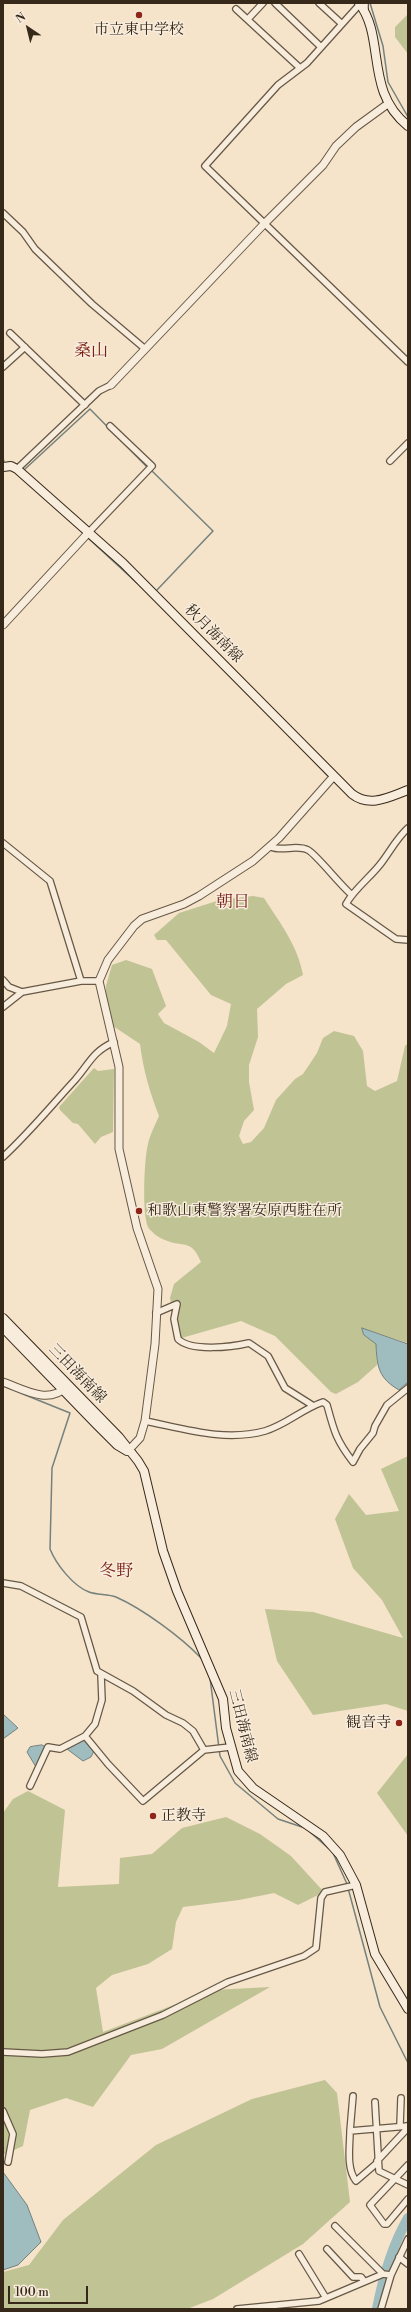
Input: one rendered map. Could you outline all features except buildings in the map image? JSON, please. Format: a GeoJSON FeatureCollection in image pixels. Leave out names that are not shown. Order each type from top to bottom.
{"type":"FeatureCollection","features":[{"type":"Feature","properties":{"kind":"main road"},"geometry":{"type":"LineString","coordinates":[[362,5],[369,20],[382,90],[389,103],[408,126]]}},
{"type":"Feature","properties":{"kind":"main road"},"geometry":{"type":"LineString","coordinates":[[3,467],[11,466],[17,469]]}},
{"type":"Feature","properties":{"kind":"main road","name":"秋月海南線"},"geometry":{"type":"LineString","coordinates":[[17,469],[89,532],[152,592],[333,777],[357,798],[367,801],[378,801],[408,790]]}},
{"type":"Feature","properties":{"kind":"main road","name":"三田海南線"},"geometry":{"type":"LineString","coordinates":[[3,1318],[117,1445],[128,1451],[144,1471],[163,1551],[176,1591],[223,1699],[230,1747],[238,1771],[243,1779],[253,1788],[324,1836],[340,1855],[356,1885],[375,1954],[408,2009]]}},
{"type":"Feature","properties":{"kind":"main road","name":"三田海南線"},"geometry":{"type":"LineString","coordinates":[[3,1328],[66,1387]]}},
{"type":"Feature","properties":{"kind":"street"},"geometry":{"type":"LineString","coordinates":[[248,20],[263,3]]}},
{"type":"Feature","properties":{"kind":"street"},"geometry":{"type":"LineString","coordinates":[[275,3],[321,47]]}},
{"type":"Feature","properties":{"kind":"street"},"geometry":{"type":"LineString","coordinates":[[319,3],[342,24]]}},
{"type":"Feature","properties":{"kind":"street"},"geometry":{"type":"LineString","coordinates":[[362,5],[300,68],[278,85],[205,166],[408,362]]}},
{"type":"Feature","properties":{"kind":"street"},"geometry":{"type":"LineString","coordinates":[[236,9],[300,68]]}},
{"type":"Feature","properties":{"kind":"street"},"geometry":{"type":"LineString","coordinates":[[17,469],[99,391],[111,384],[264,223],[323,165],[336,146],[356,127],[389,103]]}},
{"type":"Feature","properties":{"kind":"street"},"geometry":{"type":"LineString","coordinates":[[3,213],[23,232],[35,248],[92,304],[144,348]]}},
{"type":"Feature","properties":{"kind":"street"},"geometry":{"type":"LineString","coordinates":[[10,333],[85,405]]}},
{"type":"Feature","properties":{"kind":"street"},"geometry":{"type":"LineString","coordinates":[[3,367],[25,347]]}},
{"type":"Feature","properties":{"kind":"street"},"geometry":{"type":"LineString","coordinates":[[3,625],[152,466],[110,426]]}},
{"type":"Feature","properties":{"kind":"street"},"geometry":{"type":"LineString","coordinates":[[390,460],[408,443]]}},
{"type":"Feature","properties":{"kind":"street"},"geometry":{"type":"LineString","coordinates":[[128,1451],[140,1438],[145,1421],[155,1344],[158,1289],[137,1228],[119,1149],[120,1082],[114,1042],[99,982],[108,960],[119,944],[138,923],[199,896],[271,847],[333,777]]}},
{"type":"Feature","properties":{"kind":"street"},"geometry":{"type":"LineString","coordinates":[[408,828],[396,839],[382,862],[352,894],[346,904],[396,939],[408,940]]}},
{"type":"Feature","properties":{"kind":"street"},"geometry":{"type":"LineString","coordinates":[[3,843],[50,881],[81,981]]}},
{"type":"Feature","properties":{"kind":"street"},"geometry":{"type":"LineString","coordinates":[[271,847],[278,850],[293,847],[308,850],[352,894]]}},
{"type":"Feature","properties":{"kind":"street"},"geometry":{"type":"LineString","coordinates":[[3,980],[9,987],[22,992]]}},
{"type":"Feature","properties":{"kind":"street"},"geometry":{"type":"LineString","coordinates":[[3,1007],[22,992],[81,981],[99,982]]}},
{"type":"Feature","properties":{"kind":"street"},"geometry":{"type":"LineString","coordinates":[[3,1157],[29,1132],[78,1077],[87,1062],[102,1047],[114,1042]]}},
{"type":"Feature","properties":{"kind":"street"},"geometry":{"type":"LineString","coordinates":[[156,1313],[177,1304],[174,1319],[178,1339],[187,1346],[234,1346],[250,1343],[268,1356],[285,1388],[312,1406]]}},
{"type":"Feature","properties":{"kind":"street"},"geometry":{"type":"LineString","coordinates":[[3,1382],[43,1396],[56,1394],[66,1387]]}},
{"type":"Feature","properties":{"kind":"street"},"geometry":{"type":"LineString","coordinates":[[145,1421],[176,1426],[187,1432],[208,1432],[225,1436],[240,1435],[266,1430],[312,1406],[323,1402],[327,1405],[332,1428],[338,1443],[353,1462],[360,1449],[374,1433],[387,1405],[408,1388]]}},
{"type":"Feature","properties":{"kind":"street"},"geometry":{"type":"LineString","coordinates":[[3,1583],[21,1586],[82,1617],[97,1671],[133,1691],[166,1715],[183,1723],[193,1731],[204,1750]]}},
{"type":"Feature","properties":{"kind":"street"},"geometry":{"type":"LineString","coordinates":[[30,1786],[48,1747],[60,1749],[85,1736],[95,1724],[99,1712],[103,1685],[102,1675]]}},
{"type":"Feature","properties":{"kind":"street"},"geometry":{"type":"LineString","coordinates":[[85,1736],[108,1764],[143,1801],[204,1750],[230,1747]]}},
{"type":"Feature","properties":{"kind":"street"},"geometry":{"type":"LineString","coordinates":[[3,2052],[42,2054],[68,2052],[163,2015],[228,1982],[304,1956],[316,1948],[321,1898],[325,1892],[356,1885]]}},
{"type":"Feature","properties":{"kind":"street"},"geometry":{"type":"LineString","coordinates":[[350,2131],[408,2126],[406,2131],[377,2162],[356,2181],[352,2176],[350,2158],[350,2131],[353,2096]]}},
{"type":"Feature","properties":{"kind":"street"},"geometry":{"type":"LineString","coordinates":[[400,2126],[401,2098]]}},
{"type":"Feature","properties":{"kind":"street"},"geometry":{"type":"LineString","coordinates":[[375,2102],[377,2162],[379,2171],[408,2185]]}},
{"type":"Feature","properties":{"kind":"street"},"geometry":{"type":"LineString","coordinates":[[3,2112],[13,2134],[8,2162]]}},
{"type":"Feature","properties":{"kind":"street"},"geometry":{"type":"LineString","coordinates":[[408,2165],[370,2205],[384,2224],[408,2199]]}},
{"type":"Feature","properties":{"kind":"street"},"geometry":{"type":"LineString","coordinates":[[335,2226],[383,2274]]}},
{"type":"Feature","properties":{"kind":"street"},"geometry":{"type":"LineString","coordinates":[[381,2309],[391,2275],[408,2239]]}},
{"type":"Feature","properties":{"kind":"street"},"geometry":{"type":"LineString","coordinates":[[327,2249],[353,2277],[362,2277],[364,2281]]}},
{"type":"Feature","properties":{"kind":"street"},"geometry":{"type":"LineString","coordinates":[[299,2254],[326,2298]]}},
{"type":"Feature","properties":{"kind":"street"},"geometry":{"type":"LineString","coordinates":[[399,2257],[408,2264]]}},
{"type":"Feature","properties":{"kind":"street"},"geometry":{"type":"LineString","coordinates":[[237,2309],[326,2298],[383,2274],[391,2275]]}},
{"type":"Feature","properties":{"kind":"green space"},"geometry":{"type":"Polygon","coordinates":[[[408,14],[408,54],[395,37],[395,27],[408,14]]]}},
{"type":"Feature","properties":{"kind":"green space"},"geometry":{"type":"Polygon","coordinates":[[[253,896],[264,898],[282,926],[293,944],[301,964],[303,975],[286,984],[257,1009],[258,1037],[249,1065],[249,1082],[254,1110],[244,1121],[239,1136],[243,1144],[251,1142],[264,1128],[276,1100],[295,1079],[303,1074],[317,1053],[323,1038],[334,1031],[354,1036],[363,1051],[367,1086],[375,1091],[397,1081],[405,1046],[408,1043],[408,1343],[362,1328],[364,1335],[376,1344],[377,1365],[358,1382],[336,1394],[331,1392],[275,1336],[241,1321],[178,1339],[170,1298],[174,1284],[201,1262],[197,1254],[190,1247],[163,1239],[155,1235],[148,1227],[144,1199],[145,1161],[149,1141],[159,1116],[147,1081],[140,1044],[113,1026],[106,1002],[106,986],[112,965],[126,960],[152,969],[166,1006],[158,1014],[164,1023],[199,1042],[214,1053],[227,1026],[231,1004],[211,995],[166,940],[157,940],[154,935],[179,913],[220,900],[253,896]]]}},
{"type":"Feature","properties":{"kind":"green space"},"geometry":{"type":"Polygon","coordinates":[[[94,1068],[98,1071],[114,1069],[113,1132],[101,1137],[95,1144],[78,1124],[73,1123],[60,1110],[59,1107],[94,1068]]]}},
{"type":"Feature","properties":{"kind":"green space"},"geometry":{"type":"Polygon","coordinates":[[[408,1456],[408,1711],[386,1704],[313,1715],[277,1661],[265,1609],[313,1612],[403,1638],[382,1600],[353,1568],[335,1519],[349,1494],[366,1515],[399,1511],[381,1469],[408,1456]]]}},
{"type":"Feature","properties":{"kind":"green space"},"geometry":{"type":"Polygon","coordinates":[[[408,1754],[408,1836],[377,1793],[408,1754]]]}},
{"type":"Feature","properties":{"kind":"green space"},"geometry":{"type":"Polygon","coordinates":[[[28,1791],[65,1810],[58,1887],[119,1884],[120,1858],[152,1854],[182,1828],[226,1817],[260,1834],[291,1856],[324,1892],[298,1905],[274,1893],[239,1900],[183,1907],[176,1922],[172,1949],[148,1964],[112,1975],[96,1988],[103,2032],[213,1990],[270,1987],[162,2049],[131,2055],[93,2107],[66,2098],[30,2110],[23,2146],[3,2155],[3,1813],[13,1799],[28,1791]]]}},
{"type":"Feature","properties":{"kind":"green space"},"geometry":{"type":"Polygon","coordinates":[[[325,2080],[337,2093],[350,2202],[303,2244],[213,2299],[187,2309],[3,2309],[3,2272],[29,2265],[63,2220],[156,2145],[252,2099],[325,2080]]]}},
{"type":"Feature","properties":{"kind":"water"},"geometry":{"type":"Polygon","coordinates":[[[362,1328],[408,1344],[408,1382],[399,1390],[387,1381],[380,1371],[377,1359],[376,1344],[364,1335],[362,1328]]]}},
{"type":"Feature","properties":{"kind":"water"},"geometry":{"type":"Polygon","coordinates":[[[3,1714],[18,1728],[3,1739],[3,1714]]]}},
{"type":"Feature","properties":{"kind":"water"},"geometry":{"type":"Polygon","coordinates":[[[84,1740],[94,1751],[91,1757],[83,1761],[67,1749],[84,1740]]]}},
{"type":"Feature","properties":{"kind":"water"},"geometry":{"type":"Polygon","coordinates":[[[42,1745],[46,1747],[36,1767],[27,1752],[30,1747],[42,1745]]]}},
{"type":"Feature","properties":{"kind":"water"},"geometry":{"type":"Polygon","coordinates":[[[3,2172],[27,2205],[41,2242],[18,2265],[3,2270],[3,2172]]]}},
{"type":"Feature","properties":{"kind":"waterway"},"geometry":{"type":"LineString","coordinates":[[370,3],[383,46],[388,82],[408,117]]}},
{"type":"Feature","properties":{"kind":"waterway"},"geometry":{"type":"LineString","coordinates":[[25,469],[90,409],[148,468]]}},
{"type":"Feature","properties":{"kind":"waterway"},"geometry":{"type":"LineString","coordinates":[[151,470],[213,531],[157,590]]}},
{"type":"Feature","properties":{"kind":"waterway"},"geometry":{"type":"LineString","coordinates":[[88,538],[137,583]]}},
{"type":"Feature","properties":{"kind":"waterway"},"geometry":{"type":"LineString","coordinates":[[306,753],[327,775]]}},
{"type":"Feature","properties":{"kind":"waterway"},"geometry":{"type":"LineString","coordinates":[[3,1386],[70,1413],[52,1468],[50,1549],[61,1568],[71,1580],[83,1589],[92,1593],[116,1597],[149,1616],[183,1641],[201,1658]]}},
{"type":"Feature","properties":{"kind":"waterway"},"geometry":{"type":"LineString","coordinates":[[210,1678],[220,1756],[235,1783],[278,1819],[305,1828]]}},
{"type":"Feature","properties":{"kind":"waterway"},"geometry":{"type":"LineString","coordinates":[[310,1832],[328,1848]]}},
{"type":"Feature","properties":{"kind":"waterway"},"geometry":{"type":"LineString","coordinates":[[333,1853],[347,1884]]}},
{"type":"Feature","properties":{"kind":"waterway"},"geometry":{"type":"LineString","coordinates":[[348,1888],[380,2007],[408,2063]]}},
{"type":"Feature","properties":{"kind":"waterway"},"geometry":{"type":"LineString","coordinates":[[377,2309],[389,2262],[397,2240],[408,2218]]}},
{"type":"Feature","properties":{"kind":"place","name":"市立東中学校"},"geometry":{"type":"Point","coordinates":[139,15]}},
{"type":"Feature","properties":{"kind":"place","name":"和歌山東警察署安原西駐在所"},"geometry":{"type":"Point","coordinates":[139,1211]}},
{"type":"Feature","properties":{"kind":"place","name":"観音寺"},"geometry":{"type":"Point","coordinates":[399,1723]}},
{"type":"Feature","properties":{"kind":"place","name":"正教寺"},"geometry":{"type":"Point","coordinates":[153,1816]}},
{"type":"Feature","properties":{"kind":"district","name":"桑山"},"geometry":{"type":"Point","coordinates":[91,352]}},
{"type":"Feature","properties":{"kind":"district","name":"朝日"},"geometry":{"type":"Point","coordinates":[233,903]}},
{"type":"Feature","properties":{"kind":"district","name":"冬野"},"geometry":{"type":"Point","coordinates":[116,1572]}}]}
